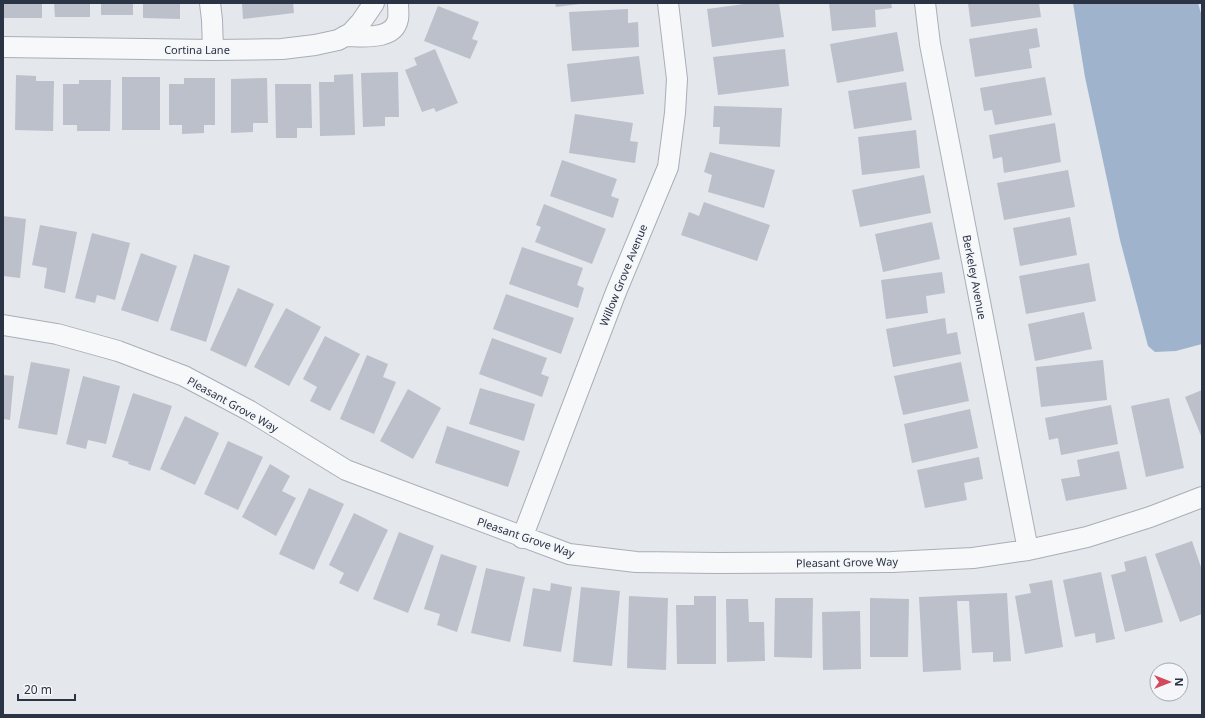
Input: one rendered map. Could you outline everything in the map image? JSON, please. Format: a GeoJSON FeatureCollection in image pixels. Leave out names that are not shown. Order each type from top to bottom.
{"type":"FeatureCollection","features":[{"type":"Feature","properties":{"kind":"street"},"geometry":{"type":"LineString","coordinates":[[210,3],[213,50]]}},
{"type":"Feature","properties":{"kind":"street","name":"Cortina Lane"},"geometry":{"type":"LineString","coordinates":[[3,47],[213,50],[282,49],[315,45],[338,40],[351,33],[361,22],[374,3]]}},
{"type":"Feature","properties":{"kind":"street"},"geometry":{"type":"LineString","coordinates":[[345,36],[380,36],[393,30],[398,20],[398,3]]}},
{"type":"Feature","properties":{"kind":"street","name":"Willow Grove Avenue"},"geometry":{"type":"LineString","coordinates":[[522,538],[616,292],[668,167],[675,113],[677,79],[668,3]]}},
{"type":"Feature","properties":{"kind":"street","name":"Berkeley Avenue"},"geometry":{"type":"LineString","coordinates":[[925,3],[930,44],[1028,550]]}},
{"type":"Feature","properties":{"kind":"street","name":"Pleasant Grove Way"},"geometry":{"type":"LineString","coordinates":[[3,325],[57,334],[118,351],[184,376],[250,411],[346,470],[522,538],[569,554],[636,562],[892,562],[973,558],[1028,550],[1087,537],[1150,517],[1202,497]]}},
{"type":"Feature","properties":{"kind":"water"},"geometry":{"type":"Polygon","coordinates":[[[1073,3],[1198,3],[1202,17],[1202,344],[1176,351],[1155,352],[1148,346],[1120,240],[1085,77],[1073,3]]]}},
{"type":"Feature","properties":{"kind":"building"},"geometry":{"type":"Polygon","coordinates":[[[3,3],[42,3],[42,18],[3,18],[3,3]]]}},
{"type":"Feature","properties":{"kind":"building"},"geometry":{"type":"Polygon","coordinates":[[[54,3],[90,3],[90,17],[55,17],[54,3]]]}},
{"type":"Feature","properties":{"kind":"building"},"geometry":{"type":"Polygon","coordinates":[[[101,3],[133,3],[133,15],[101,15],[101,3]]]}},
{"type":"Feature","properties":{"kind":"building"},"geometry":{"type":"Polygon","coordinates":[[[143,3],[180,3],[180,19],[143,18],[143,3]]]}},
{"type":"Feature","properties":{"kind":"building"},"geometry":{"type":"Polygon","coordinates":[[[242,3],[293,3],[294,13],[243,19],[242,3]]]}},
{"type":"Feature","properties":{"kind":"building"},"geometry":{"type":"Polygon","coordinates":[[[555,3],[580,3],[580,4],[556,7],[555,3]]]}},
{"type":"Feature","properties":{"kind":"building"},"geometry":{"type":"Polygon","coordinates":[[[752,3],[779,3],[784,37],[712,47],[707,9],[752,3]]]}},
{"type":"Feature","properties":{"kind":"building"},"geometry":{"type":"Polygon","coordinates":[[[829,3],[891,3],[892,8],[875,10],[876,27],[832,31],[829,3]]]}},
{"type":"Feature","properties":{"kind":"building"},"geometry":{"type":"Polygon","coordinates":[[[968,3],[1039,3],[1041,17],[971,27],[968,3]]]}},
{"type":"Feature","properties":{"kind":"building"},"geometry":{"type":"Polygon","coordinates":[[[438,6],[479,22],[472,39],[478,41],[470,59],[424,41],[438,6]]]}},
{"type":"Feature","properties":{"kind":"building"},"geometry":{"type":"Polygon","coordinates":[[[628,9],[628,23],[638,22],[639,47],[572,51],[569,12],[628,9]]]}},
{"type":"Feature","properties":{"kind":"building"},"geometry":{"type":"Polygon","coordinates":[[[1037,28],[1040,47],[1029,49],[1032,68],[975,77],[969,39],[1037,28]]]}},
{"type":"Feature","properties":{"kind":"building"},"geometry":{"type":"Polygon","coordinates":[[[897,32],[904,71],[837,83],[830,44],[897,32]]]}},
{"type":"Feature","properties":{"kind":"building"},"geometry":{"type":"Polygon","coordinates":[[[435,49],[458,103],[436,112],[434,108],[422,112],[405,70],[417,65],[414,58],[435,49]]]}},
{"type":"Feature","properties":{"kind":"building"},"geometry":{"type":"Polygon","coordinates":[[[785,49],[789,86],[718,95],[713,57],[785,49]]]}},
{"type":"Feature","properties":{"kind":"building"},"geometry":{"type":"Polygon","coordinates":[[[639,56],[644,94],[571,102],[567,64],[639,56]]]}},
{"type":"Feature","properties":{"kind":"building"},"geometry":{"type":"Polygon","coordinates":[[[398,72],[399,117],[385,117],[385,126],[363,127],[361,73],[398,72]]]}},
{"type":"Feature","properties":{"kind":"building"},"geometry":{"type":"Polygon","coordinates":[[[353,74],[355,135],[320,136],[319,82],[334,82],[334,75],[353,74]]]}},
{"type":"Feature","properties":{"kind":"building"},"geometry":{"type":"Polygon","coordinates":[[[16,75],[36,76],[36,81],[54,81],[53,131],[15,130],[16,75]]]}},
{"type":"Feature","properties":{"kind":"building"},"geometry":{"type":"Polygon","coordinates":[[[122,77],[160,77],[160,130],[122,130],[122,77]]]}},
{"type":"Feature","properties":{"kind":"building"},"geometry":{"type":"Polygon","coordinates":[[[1045,77],[1052,115],[995,125],[992,110],[984,111],[980,88],[1045,77]]]}},
{"type":"Feature","properties":{"kind":"building"},"geometry":{"type":"Polygon","coordinates":[[[184,78],[215,78],[215,125],[204,125],[204,133],[182,134],[182,125],[169,125],[169,84],[184,84],[184,78]]]}},
{"type":"Feature","properties":{"kind":"building"},"geometry":{"type":"Polygon","coordinates":[[[267,78],[268,123],[253,123],[253,132],[231,133],[231,79],[267,78]]]}},
{"type":"Feature","properties":{"kind":"building"},"geometry":{"type":"Polygon","coordinates":[[[79,80],[111,80],[110,131],[77,131],[77,125],[63,125],[63,84],[79,84],[79,80]]]}},
{"type":"Feature","properties":{"kind":"building"},"geometry":{"type":"Polygon","coordinates":[[[906,82],[912,120],[854,129],[848,91],[906,82]]]}},
{"type":"Feature","properties":{"kind":"building"},"geometry":{"type":"Polygon","coordinates":[[[275,84],[311,84],[312,128],[297,128],[297,138],[276,138],[275,84]]]}},
{"type":"Feature","properties":{"kind":"building"},"geometry":{"type":"Polygon","coordinates":[[[714,106],[782,108],[780,147],[719,144],[720,127],[713,127],[714,106]]]}},
{"type":"Feature","properties":{"kind":"building"},"geometry":{"type":"Polygon","coordinates":[[[575,114],[633,123],[630,141],[638,142],[635,163],[569,153],[575,114]]]}},
{"type":"Feature","properties":{"kind":"building"},"geometry":{"type":"Polygon","coordinates":[[[1055,123],[1061,162],[1004,173],[1002,157],[993,159],[989,135],[1055,123]]]}},
{"type":"Feature","properties":{"kind":"building"},"geometry":{"type":"Polygon","coordinates":[[[916,130],[920,168],[862,175],[858,137],[916,130]]]}},
{"type":"Feature","properties":{"kind":"building"},"geometry":{"type":"Polygon","coordinates":[[[710,152],[775,170],[764,208],[708,192],[712,175],[704,172],[710,152]]]}},
{"type":"Feature","properties":{"kind":"building"},"geometry":{"type":"Polygon","coordinates":[[[562,160],[617,179],[611,196],[619,199],[613,218],[550,196],[562,160]]]}},
{"type":"Feature","properties":{"kind":"building"},"geometry":{"type":"Polygon","coordinates":[[[1068,170],[1075,207],[1004,220],[997,183],[1068,170]]]}},
{"type":"Feature","properties":{"kind":"building"},"geometry":{"type":"Polygon","coordinates":[[[924,175],[931,213],[860,227],[852,190],[924,175]]]}},
{"type":"Feature","properties":{"kind":"building"},"geometry":{"type":"Polygon","coordinates":[[[704,202],[770,225],[757,261],[681,235],[689,212],[699,216],[704,202]]]}},
{"type":"Feature","properties":{"kind":"building"},"geometry":{"type":"Polygon","coordinates":[[[544,204],[606,229],[592,264],[535,242],[541,227],[536,225],[544,204]]]}},
{"type":"Feature","properties":{"kind":"building"},"geometry":{"type":"Polygon","coordinates":[[[3,216],[26,219],[20,278],[3,276],[3,216]]]}},
{"type":"Feature","properties":{"kind":"building"},"geometry":{"type":"Polygon","coordinates":[[[1070,217],[1077,255],[1020,266],[1013,228],[1070,217]]]}},
{"type":"Feature","properties":{"kind":"building"},"geometry":{"type":"Polygon","coordinates":[[[932,222],[940,259],[883,272],[875,234],[932,222]]]}},
{"type":"Feature","properties":{"kind":"building"},"geometry":{"type":"Polygon","coordinates":[[[40,225],[77,232],[65,293],[44,288],[47,268],[32,265],[40,225]]]}},
{"type":"Feature","properties":{"kind":"building"},"geometry":{"type":"Polygon","coordinates":[[[92,233],[130,243],[115,300],[97,295],[95,303],[75,298],[92,233]]]}},
{"type":"Feature","properties":{"kind":"building"},"geometry":{"type":"Polygon","coordinates":[[[522,247],[583,268],[577,285],[584,288],[578,308],[509,284],[522,247]]]}},
{"type":"Feature","properties":{"kind":"building"},"geometry":{"type":"Polygon","coordinates":[[[141,253],[177,266],[158,322],[121,310],[141,253]]]}},
{"type":"Feature","properties":{"kind":"building"},"geometry":{"type":"Polygon","coordinates":[[[194,254],[230,266],[206,342],[170,330],[194,254]]]}},
{"type":"Feature","properties":{"kind":"building"},"geometry":{"type":"Polygon","coordinates":[[[1089,263],[1096,301],[1026,314],[1019,276],[1089,263]]]}},
{"type":"Feature","properties":{"kind":"building"},"geometry":{"type":"Polygon","coordinates":[[[942,272],[945,293],[926,296],[928,313],[886,319],[881,280],[942,272]]]}},
{"type":"Feature","properties":{"kind":"building"},"geometry":{"type":"Polygon","coordinates":[[[238,288],[274,304],[246,367],[210,350],[238,288]]]}},
{"type":"Feature","properties":{"kind":"building"},"geometry":{"type":"Polygon","coordinates":[[[506,294],[574,318],[561,354],[493,329],[506,294]]]}},
{"type":"Feature","properties":{"kind":"building"},"geometry":{"type":"Polygon","coordinates":[[[286,308],[321,327],[289,386],[254,367],[286,308]]]}},
{"type":"Feature","properties":{"kind":"building"},"geometry":{"type":"Polygon","coordinates":[[[1084,312],[1092,349],[1035,361],[1028,324],[1084,312]]]}},
{"type":"Feature","properties":{"kind":"building"},"geometry":{"type":"Polygon","coordinates":[[[945,318],[947,334],[957,332],[961,354],[893,367],[886,329],[945,318]]]}},
{"type":"Feature","properties":{"kind":"building"},"geometry":{"type":"Polygon","coordinates":[[[325,336],[360,354],[330,411],[310,401],[317,387],[303,379],[325,336]]]}},
{"type":"Feature","properties":{"kind":"building"},"geometry":{"type":"Polygon","coordinates":[[[492,338],[547,358],[541,374],[549,377],[542,397],[479,374],[492,338]]]}},
{"type":"Feature","properties":{"kind":"building"},"geometry":{"type":"Polygon","coordinates":[[[367,355],[388,364],[383,377],[396,382],[374,434],[340,419],[367,355]]]}},
{"type":"Feature","properties":{"kind":"building"},"geometry":{"type":"Polygon","coordinates":[[[1103,360],[1107,400],[1041,407],[1036,367],[1103,360]]]}},
{"type":"Feature","properties":{"kind":"building"},"geometry":{"type":"Polygon","coordinates":[[[31,362],[70,369],[57,435],[18,428],[31,362]]]}},
{"type":"Feature","properties":{"kind":"building"},"geometry":{"type":"Polygon","coordinates":[[[961,362],[969,401],[903,415],[894,376],[961,362]]]}},
{"type":"Feature","properties":{"kind":"building"},"geometry":{"type":"Polygon","coordinates":[[[3,375],[14,376],[10,420],[3,419],[3,375]]]}},
{"type":"Feature","properties":{"kind":"building"},"geometry":{"type":"Polygon","coordinates":[[[83,376],[120,386],[106,444],[88,440],[86,449],[66,444],[83,376]]]}},
{"type":"Feature","properties":{"kind":"building"},"geometry":{"type":"Polygon","coordinates":[[[480,388],[535,404],[524,441],[469,424],[480,388]]]}},
{"type":"Feature","properties":{"kind":"building"},"geometry":{"type":"Polygon","coordinates":[[[408,389],[441,408],[413,459],[380,441],[408,389]]]}},
{"type":"Feature","properties":{"kind":"building"},"geometry":{"type":"Polygon","coordinates":[[[1202,390],[1202,438],[1185,397],[1202,390]]]}},
{"type":"Feature","properties":{"kind":"building"},"geometry":{"type":"Polygon","coordinates":[[[133,393],[172,406],[150,471],[112,457],[133,393]]]}},
{"type":"Feature","properties":{"kind":"building"},"geometry":{"type":"Polygon","coordinates":[[[1169,398],[1184,468],[1146,477],[1131,406],[1169,398]]]}},
{"type":"Feature","properties":{"kind":"building"},"geometry":{"type":"Polygon","coordinates":[[[1111,405],[1118,444],[1061,455],[1058,438],[1049,440],[1045,418],[1111,405]]]}},
{"type":"Feature","properties":{"kind":"building"},"geometry":{"type":"Polygon","coordinates":[[[970,409],[978,448],[912,463],[904,424],[970,409]]]}},
{"type":"Feature","properties":{"kind":"building"},"geometry":{"type":"Polygon","coordinates":[[[185,416],[219,433],[195,485],[160,469],[185,416]]]}},
{"type":"Feature","properties":{"kind":"building"},"geometry":{"type":"Polygon","coordinates":[[[447,426],[520,451],[508,487],[435,463],[447,426]]]}},
{"type":"Feature","properties":{"kind":"building"},"geometry":{"type":"Polygon","coordinates":[[[228,441],[263,457],[238,510],[204,494],[228,441]]]}},
{"type":"Feature","properties":{"kind":"building"},"geometry":{"type":"Polygon","coordinates":[[[1119,451],[1127,489],[1066,501],[1061,479],[1080,476],[1077,460],[1119,451]]]}},
{"type":"Feature","properties":{"kind":"building"},"geometry":{"type":"Polygon","coordinates":[[[979,457],[983,479],[964,483],[967,500],[925,508],[917,470],[979,457]]]}},
{"type":"Feature","properties":{"kind":"building"},"geometry":{"type":"Polygon","coordinates":[[[270,464],[290,476],[282,491],[296,498],[276,536],[242,517],[270,464]]]}},
{"type":"Feature","properties":{"kind":"building"},"geometry":{"type":"Polygon","coordinates":[[[309,488],[344,504],[314,570],[279,554],[309,488]]]}},
{"type":"Feature","properties":{"kind":"building"},"geometry":{"type":"Polygon","coordinates":[[[354,513],[388,530],[358,592],[339,583],[344,573],[329,565],[354,513]]]}},
{"type":"Feature","properties":{"kind":"building"},"geometry":{"type":"Polygon","coordinates":[[[399,532],[434,546],[408,613],[373,599],[399,532]]]}},
{"type":"Feature","properties":{"kind":"building"},"geometry":{"type":"Polygon","coordinates":[[[1192,541],[1202,570],[1202,614],[1180,622],[1155,554],[1192,541]]]}},
{"type":"Feature","properties":{"kind":"building"},"geometry":{"type":"Polygon","coordinates":[[[441,554],[477,566],[457,632],[437,625],[440,614],[424,609],[441,554]]]}},
{"type":"Feature","properties":{"kind":"building"},"geometry":{"type":"Polygon","coordinates":[[[1146,556],[1163,622],[1125,632],[1111,575],[1126,571],[1124,562],[1146,556]]]}},
{"type":"Feature","properties":{"kind":"building"},"geometry":{"type":"Polygon","coordinates":[[[486,568],[525,577],[510,642],[471,633],[486,568]]]}},
{"type":"Feature","properties":{"kind":"building"},"geometry":{"type":"Polygon","coordinates":[[[1101,572],[1115,639],[1096,643],[1095,633],[1075,637],[1063,580],[1101,572]]]}},
{"type":"Feature","properties":{"kind":"building"},"geometry":{"type":"Polygon","coordinates":[[[1052,580],[1063,647],[1025,654],[1015,596],[1031,593],[1029,584],[1052,580]]]}},
{"type":"Feature","properties":{"kind":"building"},"geometry":{"type":"Polygon","coordinates":[[[551,583],[572,587],[561,652],[523,646],[533,588],[550,591],[551,583]]]}},
{"type":"Feature","properties":{"kind":"building"},"geometry":{"type":"Polygon","coordinates":[[[581,587],[620,591],[612,666],[573,662],[581,587]]]}},
{"type":"Feature","properties":{"kind":"building"},"geometry":{"type":"Polygon","coordinates":[[[1007,593],[1011,661],[993,662],[993,652],[972,653],[969,601],[957,601],[961,670],[923,672],[919,597],[1007,593]]]}},
{"type":"Feature","properties":{"kind":"building"},"geometry":{"type":"Polygon","coordinates":[[[629,596],[668,598],[666,670],[627,668],[629,596]]]}},
{"type":"Feature","properties":{"kind":"building"},"geometry":{"type":"Polygon","coordinates":[[[694,596],[716,596],[716,664],[677,664],[676,605],[694,605],[694,596]]]}},
{"type":"Feature","properties":{"kind":"building"},"geometry":{"type":"Polygon","coordinates":[[[775,598],[813,598],[812,658],[774,657],[775,598]]]}},
{"type":"Feature","properties":{"kind":"building"},"geometry":{"type":"Polygon","coordinates":[[[870,598],[909,599],[908,657],[870,657],[870,598]]]}},
{"type":"Feature","properties":{"kind":"building"},"geometry":{"type":"Polygon","coordinates":[[[726,599],[748,599],[749,622],[764,622],[765,661],[727,662],[726,599]]]}},
{"type":"Feature","properties":{"kind":"building"},"geometry":{"type":"Polygon","coordinates":[[[860,611],[861,669],[823,670],[822,612],[860,611]]]}}]}
